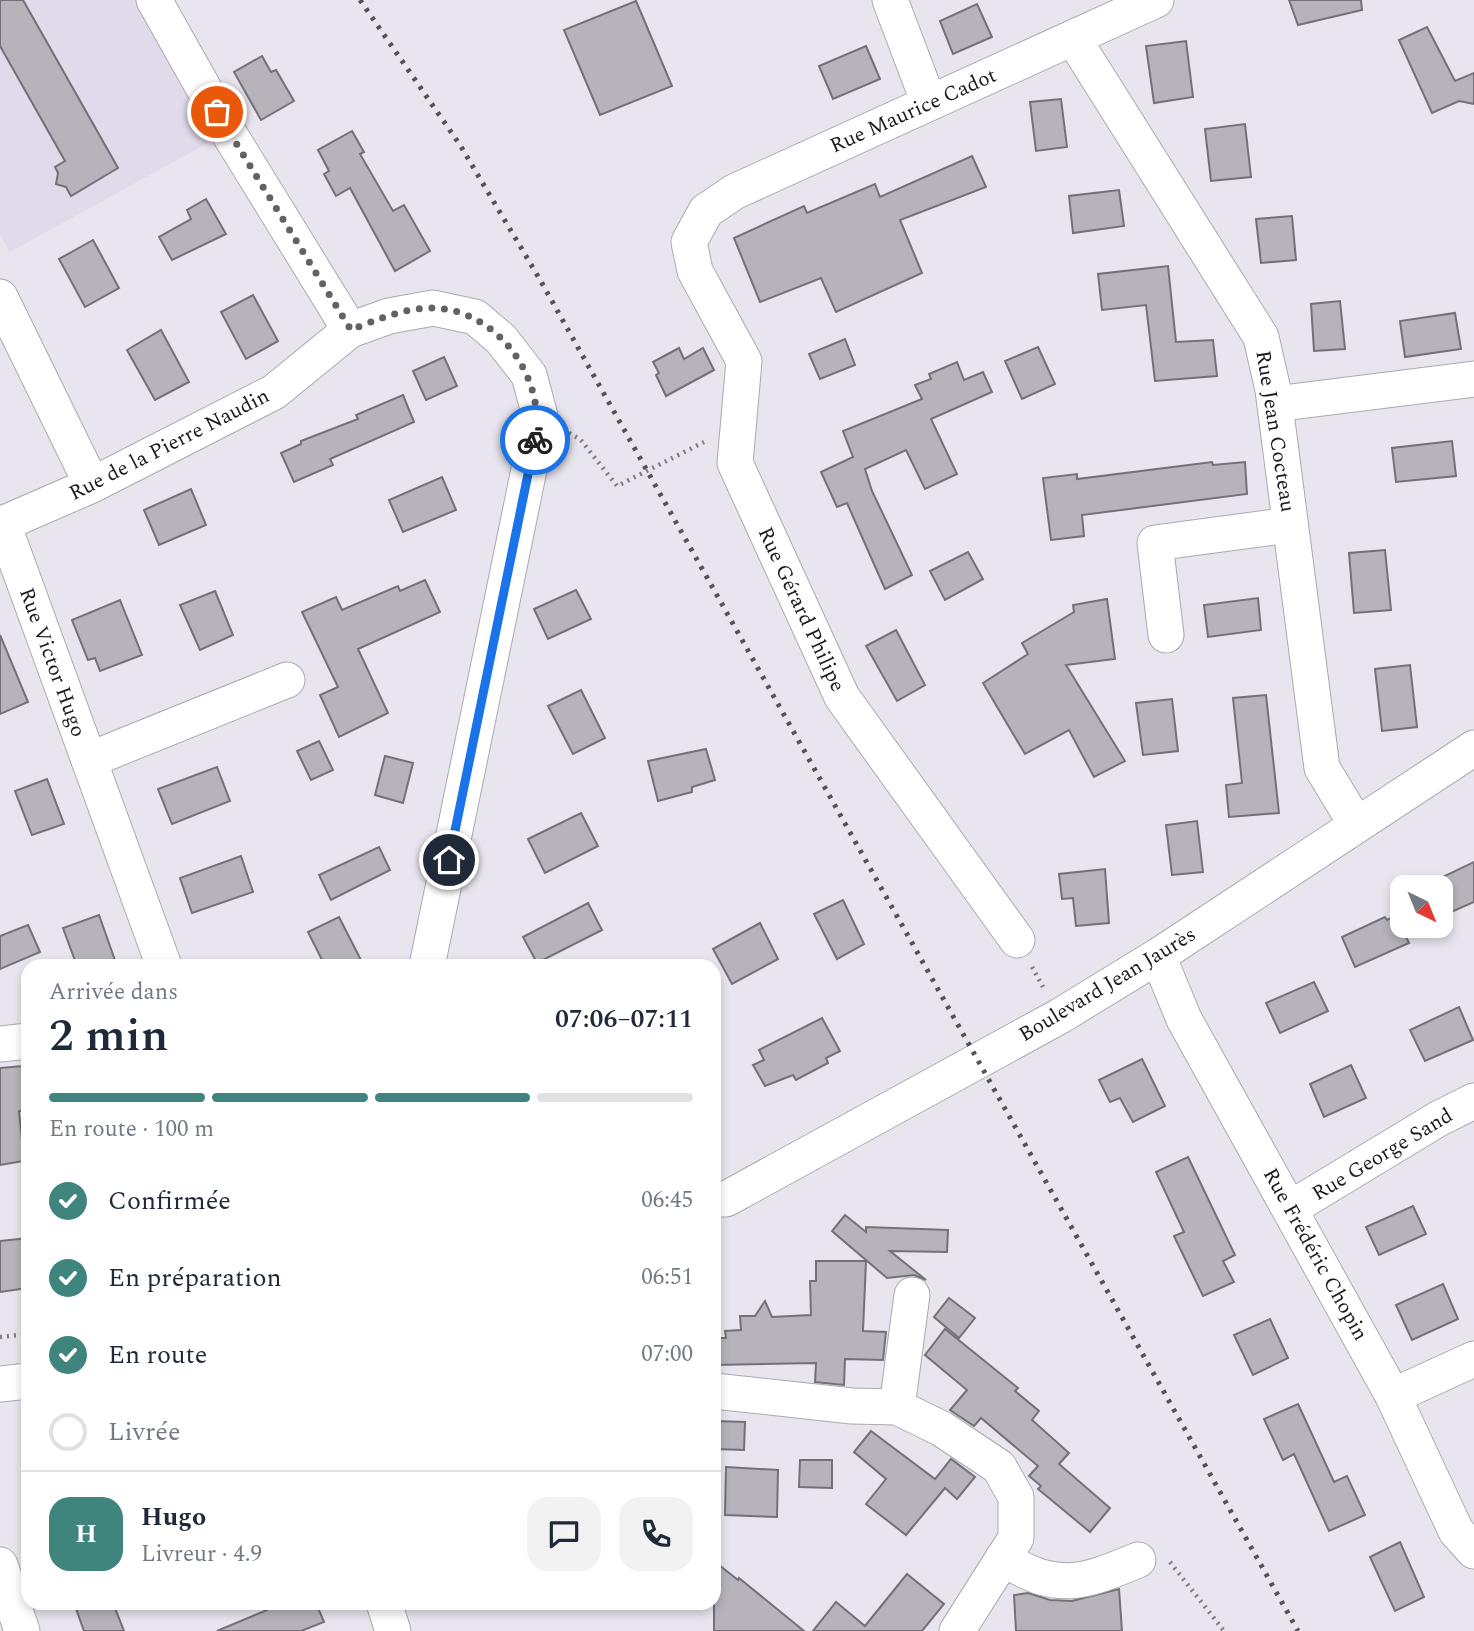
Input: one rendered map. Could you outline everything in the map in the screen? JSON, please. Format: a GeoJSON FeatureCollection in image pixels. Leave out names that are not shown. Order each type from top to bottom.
{"type":"FeatureCollection","features":[{"type":"Feature","properties":{"kind":"street"},"geometry":{"type":"LineString","coordinates":[[154,0],[230,135],[351,330]]}},
{"type":"Feature","properties":{"kind":"street"},"geometry":{"type":"LineString","coordinates":[[890,0],[929,103]]}},
{"type":"Feature","properties":{"kind":"street","name":"Rue Maurice Cadot"},"geometry":{"type":"LineString","coordinates":[[689,242],[706,211],[734,192],[1156,0]]}},
{"type":"Feature","properties":{"kind":"street","name":"Rue Jean Cocteau"},"geometry":{"type":"LineString","coordinates":[[1073,38],[1261,337],[1275,404],[1322,768],[1356,824]]}},
{"type":"Feature","properties":{"kind":"street","name":"Rue Gérard Philipe"},"geometry":{"type":"LineString","coordinates":[[689,242],[695,271],[744,361],[734,463],[842,697],[1017,940]]}},
{"type":"Feature","properties":{"kind":"street"},"geometry":{"type":"LineString","coordinates":[[0,297],[92,485]]}},
{"type":"Feature","properties":{"kind":"street","name":"Rue de la Pierre Naudin"},"geometry":{"type":"LineString","coordinates":[[2,524],[92,485],[274,391],[351,330],[389,316],[433,308],[475,317],[501,339],[529,375],[540,416],[428,959]]}},
{"type":"Feature","properties":{"kind":"street"},"geometry":{"type":"LineString","coordinates":[[1275,404],[1474,379]]}},
{"type":"Feature","properties":{"kind":"street","name":"Rue Victor Hugo"},"geometry":{"type":"LineString","coordinates":[[2,524],[161,959]]}},
{"type":"Feature","properties":{"kind":"street"},"geometry":{"type":"LineString","coordinates":[[1166,635],[1155,543],[1290,524]]}},
{"type":"Feature","properties":{"kind":"street","name":"Rue Victor Hugo"},"geometry":{"type":"LineString","coordinates":[[89,760],[287,680]]}},
{"type":"Feature","properties":{"kind":"street","name":"Boulevard Jean Jaurès"},"geometry":{"type":"LineString","coordinates":[[721,1203],[1060,1016],[1158,956],[1474,748]]}},
{"type":"Feature","properties":{"kind":"street","name":"Rue Frédéric Chopin"},"geometry":{"type":"LineString","coordinates":[[1158,956],[1184,1019],[1393,1395],[1456,1531],[1474,1551]]}},
{"type":"Feature","properties":{"kind":"street"},"geometry":{"type":"LineString","coordinates":[[0,1044],[21,1042]]}},
{"type":"Feature","properties":{"kind":"street","name":"Rue George Sand"},"geometry":{"type":"LineString","coordinates":[[1291,1208],[1438,1119],[1474,1101]]}},
{"type":"Feature","properties":{"kind":"street"},"geometry":{"type":"LineString","coordinates":[[897,1407],[912,1295]]}},
{"type":"Feature","properties":{"kind":"street"},"geometry":{"type":"LineString","coordinates":[[1393,1395],[1474,1359]]}},
{"type":"Feature","properties":{"kind":"street"},"geometry":{"type":"LineString","coordinates":[[0,1384],[21,1382]]}},
{"type":"Feature","properties":{"kind":"street"},"geometry":{"type":"LineString","coordinates":[[721,1392],[852,1406],[897,1407],[942,1429],[999,1467],[1016,1497],[1016,1538],[957,1631]]}},
{"type":"Feature","properties":{"kind":"street"},"geometry":{"type":"LineString","coordinates":[[1003,1558],[1021,1570],[1048,1580],[1091,1580],[1138,1560]]}},
{"type":"Feature","properties":{"kind":"street"},"geometry":{"type":"LineString","coordinates":[[0,1564],[22,1631]]}},
{"type":"Feature","properties":{"kind":"street"},"geometry":{"type":"LineString","coordinates":[[386,1610],[393,1631]]}},
{"type":"Feature","properties":{"kind":"path"},"geometry":{"type":"LineString","coordinates":[[540,416],[580,439],[617,486],[738,423]]}},
{"type":"Feature","properties":{"kind":"path"},"geometry":{"type":"LineString","coordinates":[[0,1338],[21,1335]]}},
{"type":"Feature","properties":{"kind":"path"},"geometry":{"type":"LineString","coordinates":[[1138,1560],[1173,1562],[1224,1631]]}},
{"type":"Feature","properties":{"kind":"shaded area"},"geometry":{"type":"Polygon","coordinates":[[[0,0],[139,0],[215,139],[10,252],[0,234],[0,0]]]}},
{"type":"Feature","properties":{"kind":"building"},"geometry":{"type":"Polygon","coordinates":[[[0,0],[23,0],[118,168],[71,196],[66,187],[56,184],[58,173],[55,167],[65,161],[0,46],[0,0]]]}},
{"type":"Feature","properties":{"kind":"building"},"geometry":{"type":"Polygon","coordinates":[[[1289,0],[1361,0],[1362,10],[1298,25],[1289,0]]]}},
{"type":"Feature","properties":{"kind":"building"},"geometry":{"type":"Polygon","coordinates":[[[636,1],[672,86],[600,115],[564,30],[636,1]]]}},
{"type":"Feature","properties":{"kind":"building"},"geometry":{"type":"Polygon","coordinates":[[[977,4],[992,37],[953,54],[940,21],[977,4]]]}},
{"type":"Feature","properties":{"kind":"building"},"geometry":{"type":"Polygon","coordinates":[[[1427,27],[1455,81],[1474,73],[1474,104],[1459,101],[1432,113],[1399,40],[1427,27]]]}},
{"type":"Feature","properties":{"kind":"building"},"geometry":{"type":"Polygon","coordinates":[[[1186,41],[1193,97],[1154,103],[1146,46],[1186,41]]]}},
{"type":"Feature","properties":{"kind":"building"},"geometry":{"type":"Polygon","coordinates":[[[866,46],[880,79],[833,99],[819,66],[866,46]]]}},
{"type":"Feature","properties":{"kind":"building"},"geometry":{"type":"Polygon","coordinates":[[[262,56],[271,72],[276,70],[294,101],[261,120],[234,72],[262,56]]]}},
{"type":"Feature","properties":{"kind":"building"},"geometry":{"type":"Polygon","coordinates":[[[1061,99],[1067,147],[1036,151],[1030,102],[1061,99]]]}},
{"type":"Feature","properties":{"kind":"building"},"geometry":{"type":"Polygon","coordinates":[[[1245,124],[1251,177],[1211,181],[1205,129],[1245,124]]]}},
{"type":"Feature","properties":{"kind":"building"},"geometry":{"type":"Polygon","coordinates":[[[352,131],[364,152],[360,154],[393,211],[404,205],[430,251],[395,271],[350,188],[336,196],[324,174],[329,171],[318,150],[352,131]]]}},
{"type":"Feature","properties":{"kind":"building"},"geometry":{"type":"Polygon","coordinates":[[[972,156],[986,187],[900,220],[922,273],[836,312],[821,278],[760,302],[734,238],[804,206],[807,213],[875,184],[880,197],[972,156]]]}},
{"type":"Feature","properties":{"kind":"building"},"geometry":{"type":"Polygon","coordinates":[[[1119,190],[1124,226],[1073,233],[1069,196],[1119,190]]]}},
{"type":"Feature","properties":{"kind":"building"},"geometry":{"type":"Polygon","coordinates":[[[206,199],[226,234],[172,260],[159,237],[191,219],[187,210],[206,199]]]}},
{"type":"Feature","properties":{"kind":"building"},"geometry":{"type":"Polygon","coordinates":[[[1292,216],[1296,260],[1261,263],[1256,219],[1292,216]]]}},
{"type":"Feature","properties":{"kind":"building"},"geometry":{"type":"Polygon","coordinates":[[[93,240],[119,288],[85,307],[59,259],[93,240]]]}},
{"type":"Feature","properties":{"kind":"building"},"geometry":{"type":"Polygon","coordinates":[[[1168,266],[1176,342],[1213,340],[1217,376],[1155,381],[1146,305],[1102,310],[1098,274],[1168,266]]]}},
{"type":"Feature","properties":{"kind":"building"},"geometry":{"type":"Polygon","coordinates":[[[253,295],[278,341],[246,359],[221,312],[253,295]]]}},
{"type":"Feature","properties":{"kind":"building"},"geometry":{"type":"Polygon","coordinates":[[[1340,301],[1345,349],[1314,351],[1311,304],[1340,301]]]}},
{"type":"Feature","properties":{"kind":"building"},"geometry":{"type":"Polygon","coordinates":[[[1455,313],[1461,349],[1405,357],[1400,321],[1455,313]]]}},
{"type":"Feature","properties":{"kind":"building"},"geometry":{"type":"Polygon","coordinates":[[[161,330],[189,382],[155,400],[127,350],[161,330]]]}},
{"type":"Feature","properties":{"kind":"building"},"geometry":{"type":"Polygon","coordinates":[[[845,339],[855,365],[820,379],[809,354],[845,339]]]}},
{"type":"Feature","properties":{"kind":"building"},"geometry":{"type":"Polygon","coordinates":[[[1038,347],[1055,384],[1022,399],[1005,361],[1038,347]]]}},
{"type":"Feature","properties":{"kind":"building"},"geometry":{"type":"Polygon","coordinates":[[[679,348],[684,359],[703,348],[714,370],[666,396],[653,362],[679,348]]]}},
{"type":"Feature","properties":{"kind":"building"},"geometry":{"type":"Polygon","coordinates":[[[444,357],[457,386],[426,400],[413,371],[444,357]]]}},
{"type":"Feature","properties":{"kind":"building"},"geometry":{"type":"Polygon","coordinates":[[[957,362],[964,380],[983,372],[992,392],[931,419],[957,474],[925,489],[906,450],[865,469],[872,491],[912,575],[885,589],[847,503],[837,507],[821,472],[853,457],[843,431],[922,399],[915,385],[931,379],[929,374],[957,362]]]}},
{"type":"Feature","properties":{"kind":"building"},"geometry":{"type":"Polygon","coordinates":[[[403,395],[414,422],[330,459],[333,465],[294,482],[281,453],[301,444],[301,441],[358,419],[356,415],[403,395]]]}},
{"type":"Feature","properties":{"kind":"building"},"geometry":{"type":"Polygon","coordinates":[[[1452,441],[1456,476],[1396,482],[1392,448],[1452,441]]]}},
{"type":"Feature","properties":{"kind":"building"},"geometry":{"type":"Polygon","coordinates":[[[1212,462],[1213,465],[1245,462],[1247,494],[1082,515],[1084,536],[1051,540],[1043,478],[1077,474],[1077,479],[1212,462]]]}},
{"type":"Feature","properties":{"kind":"building"},"geometry":{"type":"Polygon","coordinates":[[[442,477],[456,510],[403,532],[389,500],[442,477]]]}},
{"type":"Feature","properties":{"kind":"building"},"geometry":{"type":"Polygon","coordinates":[[[191,489],[206,525],[159,545],[144,510],[191,489]]]}},
{"type":"Feature","properties":{"kind":"building"},"geometry":{"type":"Polygon","coordinates":[[[1385,550],[1391,610],[1354,613],[1349,553],[1385,550]]]}},
{"type":"Feature","properties":{"kind":"building"},"geometry":{"type":"Polygon","coordinates":[[[968,552],[983,579],[945,600],[930,571],[968,552]]]}},
{"type":"Feature","properties":{"kind":"building"},"geometry":{"type":"Polygon","coordinates":[[[425,580],[440,612],[358,649],[388,713],[339,737],[320,695],[338,687],[302,612],[336,597],[342,610],[398,586],[400,591],[425,580]]]}},
{"type":"Feature","properties":{"kind":"building"},"geometry":{"type":"Polygon","coordinates":[[[576,590],[591,619],[548,639],[534,609],[576,590]]]}},
{"type":"Feature","properties":{"kind":"building"},"geometry":{"type":"Polygon","coordinates":[[[215,591],[233,635],[200,650],[180,605],[215,591]]]}},
{"type":"Feature","properties":{"kind":"building"},"geometry":{"type":"Polygon","coordinates":[[[1258,598],[1261,630],[1208,637],[1204,605],[1258,598]]]}},
{"type":"Feature","properties":{"kind":"building"},"geometry":{"type":"Polygon","coordinates":[[[1107,599],[1115,659],[1066,665],[1125,761],[1094,777],[1069,730],[1025,754],[983,683],[1028,654],[1022,643],[1074,612],[1073,605],[1107,599]]]}},
{"type":"Feature","properties":{"kind":"building"},"geometry":{"type":"Polygon","coordinates":[[[120,600],[142,655],[100,671],[95,658],[88,660],[72,620],[120,600]]]}},
{"type":"Feature","properties":{"kind":"building"},"geometry":{"type":"Polygon","coordinates":[[[896,630],[925,685],[897,701],[866,646],[896,630]]]}},
{"type":"Feature","properties":{"kind":"building"},"geometry":{"type":"Polygon","coordinates":[[[0,635],[28,702],[0,714],[0,635]]]}},
{"type":"Feature","properties":{"kind":"building"},"geometry":{"type":"Polygon","coordinates":[[[1410,665],[1417,727],[1382,731],[1375,669],[1410,665]]]}},
{"type":"Feature","properties":{"kind":"building"},"geometry":{"type":"Polygon","coordinates":[[[581,690],[605,738],[573,754],[548,706],[581,690]]]}},
{"type":"Feature","properties":{"kind":"building"},"geometry":{"type":"Polygon","coordinates":[[[1266,695],[1279,813],[1229,817],[1226,785],[1242,783],[1233,698],[1266,695]]]}},
{"type":"Feature","properties":{"kind":"building"},"geometry":{"type":"Polygon","coordinates":[[[1172,699],[1178,751],[1143,755],[1136,703],[1172,699]]]}},
{"type":"Feature","properties":{"kind":"building"},"geometry":{"type":"Polygon","coordinates":[[[319,741],[333,770],[311,780],[297,751],[319,741]]]}},
{"type":"Feature","properties":{"kind":"building"},"geometry":{"type":"Polygon","coordinates":[[[706,749],[715,780],[692,787],[692,792],[658,801],[648,761],[706,749]]]}},
{"type":"Feature","properties":{"kind":"building"},"geometry":{"type":"Polygon","coordinates":[[[385,756],[413,763],[403,803],[375,795],[385,756]]]}},
{"type":"Feature","properties":{"kind":"building"},"geometry":{"type":"Polygon","coordinates":[[[217,767],[230,801],[172,824],[158,789],[217,767]]]}},
{"type":"Feature","properties":{"kind":"building"},"geometry":{"type":"Polygon","coordinates":[[[47,779],[64,824],[32,835],[15,791],[47,779]]]}},
{"type":"Feature","properties":{"kind":"building"},"geometry":{"type":"Polygon","coordinates":[[[581,813],[598,846],[545,873],[528,839],[581,813]]]}},
{"type":"Feature","properties":{"kind":"building"},"geometry":{"type":"Polygon","coordinates":[[[1197,821],[1203,872],[1172,875],[1166,825],[1197,821]]]}},
{"type":"Feature","properties":{"kind":"building"},"geometry":{"type":"Polygon","coordinates":[[[379,847],[390,870],[331,900],[319,875],[379,847]]]}},
{"type":"Feature","properties":{"kind":"building"},"geometry":{"type":"Polygon","coordinates":[[[241,856],[253,892],[192,913],[180,878],[241,856]]]}},
{"type":"Feature","properties":{"kind":"building"},"geometry":{"type":"Polygon","coordinates":[[[1474,862],[1474,902],[1453,911],[1453,875],[1447,875],[1474,862]]]}},
{"type":"Feature","properties":{"kind":"building"},"geometry":{"type":"Polygon","coordinates":[[[1105,869],[1109,923],[1076,926],[1073,898],[1062,899],[1059,874],[1105,869]]]}},
{"type":"Feature","properties":{"kind":"building"},"geometry":{"type":"Polygon","coordinates":[[[843,900],[864,944],[837,959],[814,914],[843,900]]]}},
{"type":"Feature","properties":{"kind":"building"},"geometry":{"type":"Polygon","coordinates":[[[588,903],[602,930],[545,959],[535,959],[523,937],[588,903]]]}},
{"type":"Feature","properties":{"kind":"building"},"geometry":{"type":"Polygon","coordinates":[[[99,915],[115,959],[74,959],[63,928],[99,915]]]}},
{"type":"Feature","properties":{"kind":"building"},"geometry":{"type":"Polygon","coordinates":[[[339,917],[360,959],[322,959],[308,932],[339,917]]]}},
{"type":"Feature","properties":{"kind":"building"},"geometry":{"type":"Polygon","coordinates":[[[1385,917],[1387,920],[1390,918],[1390,938],[1407,938],[1409,943],[1355,967],[1342,937],[1385,917]]]}},
{"type":"Feature","properties":{"kind":"building"},"geometry":{"type":"Polygon","coordinates":[[[760,923],[778,959],[732,984],[721,959],[713,949],[760,923]]]}},
{"type":"Feature","properties":{"kind":"building"},"geometry":{"type":"Polygon","coordinates":[[[28,925],[40,952],[0,969],[0,936],[28,925]]]}},
{"type":"Feature","properties":{"kind":"building"},"geometry":{"type":"Polygon","coordinates":[[[1314,982],[1328,1011],[1280,1033],[1266,1003],[1314,982]]]}},
{"type":"Feature","properties":{"kind":"building"},"geometry":{"type":"Polygon","coordinates":[[[1459,1007],[1473,1040],[1425,1061],[1410,1030],[1459,1007]]]}},
{"type":"Feature","properties":{"kind":"building"},"geometry":{"type":"Polygon","coordinates":[[[822,1018],[840,1051],[826,1058],[828,1063],[796,1080],[793,1075],[765,1086],[753,1065],[764,1060],[759,1050],[822,1018]]]}},
{"type":"Feature","properties":{"kind":"building"},"geometry":{"type":"Polygon","coordinates":[[[1142,1059],[1165,1106],[1133,1122],[1120,1098],[1110,1102],[1099,1080],[1142,1059]]]}},
{"type":"Feature","properties":{"kind":"building"},"geometry":{"type":"Polygon","coordinates":[[[1351,1065],[1366,1098],[1324,1117],[1310,1084],[1351,1065]]]}},
{"type":"Feature","properties":{"kind":"building"},"geometry":{"type":"Polygon","coordinates":[[[21,1066],[21,1162],[0,1165],[0,1068],[21,1066]]]}},
{"type":"Feature","properties":{"kind":"building"},"geometry":{"type":"Polygon","coordinates":[[[1188,1157],[1235,1255],[1223,1261],[1234,1282],[1203,1296],[1174,1236],[1184,1232],[1156,1172],[1188,1157]]]}},
{"type":"Feature","properties":{"kind":"building"},"geometry":{"type":"Polygon","coordinates":[[[1413,1206],[1426,1234],[1379,1255],[1366,1227],[1413,1206]]]}},
{"type":"Feature","properties":{"kind":"building"},"geometry":{"type":"Polygon","coordinates":[[[845,1215],[866,1232],[866,1227],[948,1230],[947,1252],[890,1251],[926,1280],[914,1275],[887,1278],[832,1231],[845,1215]]]}},
{"type":"Feature","properties":{"kind":"building"},"geometry":{"type":"Polygon","coordinates":[[[21,1239],[21,1289],[0,1292],[0,1241],[21,1239]]]}},
{"type":"Feature","properties":{"kind":"building"},"geometry":{"type":"Polygon","coordinates":[[[816,1261],[866,1261],[863,1331],[886,1332],[883,1360],[845,1359],[844,1385],[815,1382],[816,1363],[721,1365],[721,1338],[726,1338],[725,1331],[741,1330],[740,1316],[755,1316],[765,1301],[772,1317],[811,1315],[810,1281],[816,1281],[816,1261]]]}},
{"type":"Feature","properties":{"kind":"building"},"geometry":{"type":"Polygon","coordinates":[[[1443,1284],[1458,1319],[1412,1340],[1396,1305],[1443,1284]]]}},
{"type":"Feature","properties":{"kind":"building"},"geometry":{"type":"Polygon","coordinates":[[[949,1298],[975,1318],[959,1338],[934,1317],[949,1298]]]}},
{"type":"Feature","properties":{"kind":"building"},"geometry":{"type":"Polygon","coordinates":[[[1270,1319],[1288,1358],[1253,1375],[1234,1335],[1270,1319]]]}},
{"type":"Feature","properties":{"kind":"building"},"geometry":{"type":"Polygon","coordinates":[[[945,1329],[1018,1388],[1015,1391],[1039,1411],[1032,1420],[1069,1453],[1059,1464],[1110,1508],[1090,1532],[1038,1489],[1041,1486],[1029,1476],[1038,1466],[981,1418],[974,1426],[950,1410],[967,1390],[925,1355],[945,1329]]]}},
{"type":"Feature","properties":{"kind":"building"},"geometry":{"type":"Polygon","coordinates":[[[1298,1404],[1334,1482],[1347,1476],[1365,1515],[1329,1531],[1294,1454],[1283,1460],[1264,1419],[1298,1404]]]}},
{"type":"Feature","properties":{"kind":"building"},"geometry":{"type":"Polygon","coordinates":[[[721,1421],[745,1422],[744,1450],[721,1449],[721,1421]]]}},
{"type":"Feature","properties":{"kind":"building"},"geometry":{"type":"Polygon","coordinates":[[[871,1431],[935,1479],[951,1459],[975,1477],[957,1499],[945,1488],[906,1535],[866,1504],[886,1479],[854,1452],[871,1431]]]}},
{"type":"Feature","properties":{"kind":"building"},"geometry":{"type":"Polygon","coordinates":[[[800,1460],[832,1460],[832,1488],[799,1487],[800,1460]]]}},
{"type":"Feature","properties":{"kind":"building"},"geometry":{"type":"Polygon","coordinates":[[[726,1467],[778,1470],[777,1517],[725,1515],[726,1467]]]}},
{"type":"Feature","properties":{"kind":"building"},"geometry":{"type":"Polygon","coordinates":[[[1400,1542],[1424,1597],[1395,1611],[1370,1557],[1400,1542]]]}},
{"type":"Feature","properties":{"kind":"building"},"geometry":{"type":"Polygon","coordinates":[[[721,1567],[804,1631],[714,1631],[714,1610],[721,1610],[721,1567]]]}},
{"type":"Feature","properties":{"kind":"building"},"geometry":{"type":"Polygon","coordinates":[[[907,1574],[944,1604],[922,1631],[813,1631],[836,1602],[865,1626],[907,1574]]]}},
{"type":"Feature","properties":{"kind":"building"},"geometry":{"type":"Polygon","coordinates":[[[1119,1589],[1122,1631],[1016,1631],[1014,1595],[1028,1593],[1050,1600],[1072,1601],[1119,1589]]]}},
{"type":"Feature","properties":{"kind":"building"},"geometry":{"type":"Polygon","coordinates":[[[76,1610],[116,1610],[124,1631],[84,1631],[76,1610]]]}},
{"type":"Feature","properties":{"kind":"building"},"geometry":{"type":"Polygon","coordinates":[[[267,1610],[319,1610],[324,1622],[301,1631],[217,1631],[267,1610]]]}},
{"type":"Feature","properties":{"kind":"railway"},"geometry":{"type":"LineString","coordinates":[[360,0],[460,145],[539,278],[1298,1631]]}},
{"type":"Feature","properties":{"kind":"way so far"},"geometry":{"type":"LineString","coordinates":[[217,112],[298,246],[337,303],[351,330],[389,316],[433,308],[475,317],[501,339],[529,375],[540,416],[535,440]]}},
{"type":"Feature","properties":{"kind":"route"},"geometry":{"type":"LineString","coordinates":[[449,860],[535,440]]}}]}
